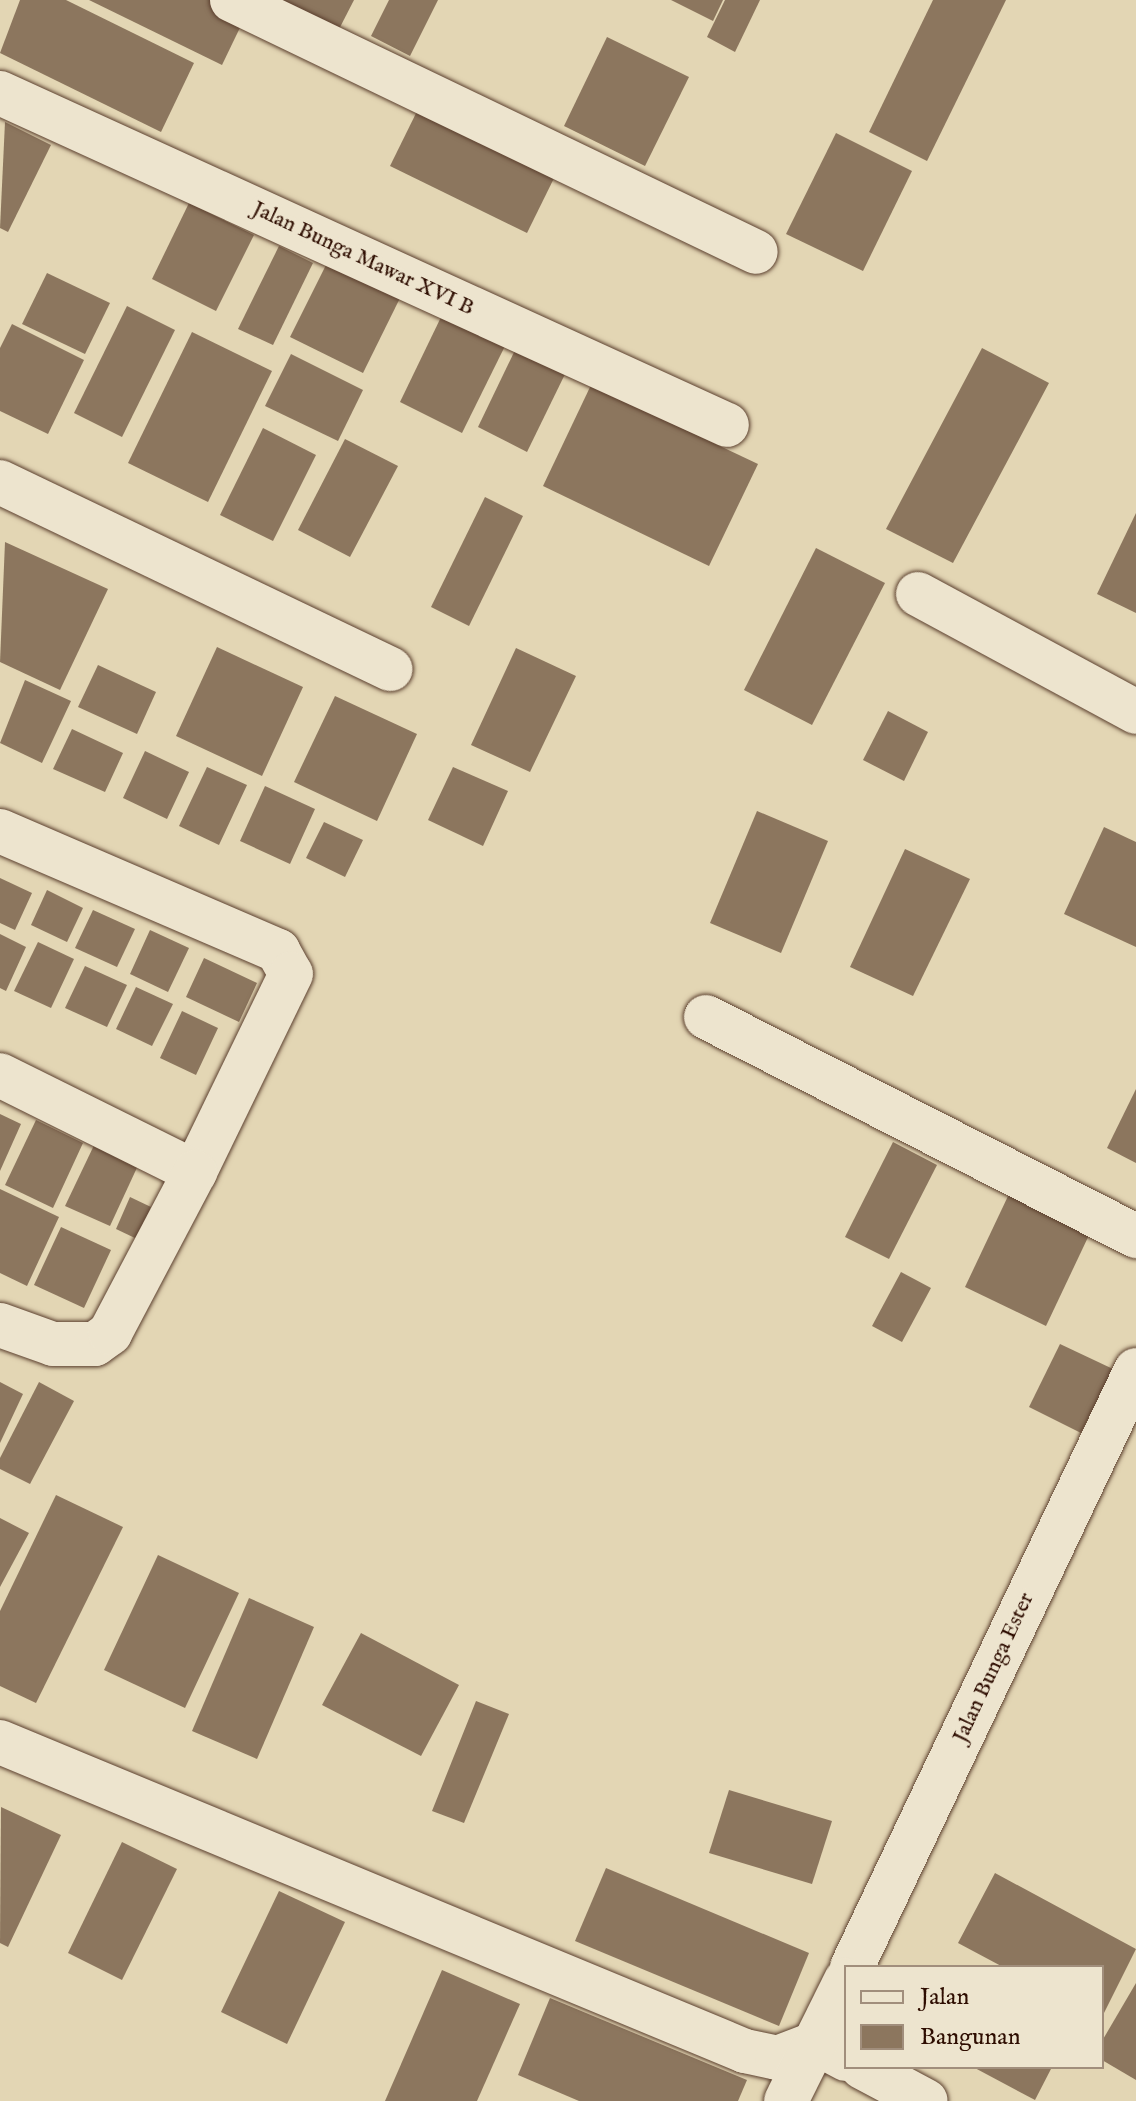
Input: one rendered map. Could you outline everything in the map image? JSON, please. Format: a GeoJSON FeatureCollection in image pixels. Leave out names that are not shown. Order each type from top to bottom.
{"type":"FeatureCollection","features":[{"type":"Feature","properties":{"kind":"street"},"geometry":{"type":"LineString","coordinates":[[232,0],[756,252]]}},
{"type":"Feature","properties":{"kind":"street","name":"Jalan Bunga Mawar XVI B"},"geometry":{"type":"LineString","coordinates":[[0,93],[727,425]]}},
{"type":"Feature","properties":{"kind":"street"},"geometry":{"type":"LineString","coordinates":[[0,482],[390,669]]}},
{"type":"Feature","properties":{"kind":"street"},"geometry":{"type":"LineString","coordinates":[[918,594],[1136,712]]}},
{"type":"Feature","properties":{"kind":"street"},"geometry":{"type":"LineString","coordinates":[[0,831],[278,951],[290,983],[110,1333],[95,1344],[53,1344],[0,1325]]}},
{"type":"Feature","properties":{"kind":"street"},"geometry":{"type":"LineString","coordinates":[[706,1017],[1136,1236]]}},
{"type":"Feature","properties":{"kind":"street"},"geometry":{"type":"LineString","coordinates":[[0,1075],[195,1172]]}},
{"type":"Feature","properties":{"kind":"street","name":"Jalan Bunga Ester"},"geometry":{"type":"LineString","coordinates":[[853,1965],[1136,1370]]}},
{"type":"Feature","properties":{"kind":"street"},"geometry":{"type":"LineString","coordinates":[[0,1742],[745,2051],[777,2058],[831,2051]]}},
{"type":"Feature","properties":{"kind":"street"},"geometry":{"type":"LineString","coordinates":[[786,2101],[831,2051],[844,1989]]}},
{"type":"Feature","properties":{"kind":"street"},"geometry":{"type":"LineString","coordinates":[[866,2069],[926,2101]]}},
{"type":"Feature","properties":{"kind":"building"},"geometry":{"type":"Polygon","coordinates":[[[20,0],[66,0],[194,63],[161,132],[0,53],[20,0]]]}},
{"type":"Feature","properties":{"kind":"building"},"geometry":{"type":"Polygon","coordinates":[[[89,0],[227,0],[248,11],[222,65],[89,0]]]}},
{"type":"Feature","properties":{"kind":"building"},"geometry":{"type":"Polygon","coordinates":[[[269,0],[354,0],[336,35],[269,0]]]}},
{"type":"Feature","properties":{"kind":"building"},"geometry":{"type":"Polygon","coordinates":[[[389,0],[438,0],[410,56],[371,36],[389,0]]]}},
{"type":"Feature","properties":{"kind":"building"},"geometry":{"type":"Polygon","coordinates":[[[671,0],[723,0],[713,21],[671,0]]]}},
{"type":"Feature","properties":{"kind":"building"},"geometry":{"type":"Polygon","coordinates":[[[725,0],[760,0],[735,52],[707,37],[725,0]]]}},
{"type":"Feature","properties":{"kind":"building"},"geometry":{"type":"Polygon","coordinates":[[[933,0],[1006,0],[927,161],[869,132],[933,0]]]}},
{"type":"Feature","properties":{"kind":"building"},"geometry":{"type":"Polygon","coordinates":[[[607,37],[689,77],[645,166],[564,126],[607,37]]]}},
{"type":"Feature","properties":{"kind":"building"},"geometry":{"type":"Polygon","coordinates":[[[425,95],[562,162],[527,233],[390,166],[425,95]]]}},
{"type":"Feature","properties":{"kind":"building"},"geometry":{"type":"Polygon","coordinates":[[[5,122],[51,145],[8,232],[0,228],[5,122]]]}},
{"type":"Feature","properties":{"kind":"building"},"geometry":{"type":"Polygon","coordinates":[[[836,133],[912,171],[863,271],[786,234],[836,133]]]}},
{"type":"Feature","properties":{"kind":"building"},"geometry":{"type":"Polygon","coordinates":[[[189,203],[254,235],[216,311],[152,279],[189,203]]]}},
{"type":"Feature","properties":{"kind":"building"},"geometry":{"type":"Polygon","coordinates":[[[279,246],[313,263],[273,345],[238,329],[279,246]]]}},
{"type":"Feature","properties":{"kind":"building"},"geometry":{"type":"Polygon","coordinates":[[[329,259],[402,294],[363,373],[290,337],[329,259]]]}},
{"type":"Feature","properties":{"kind":"building"},"geometry":{"type":"Polygon","coordinates":[[[47,273],[110,303],[85,354],[22,324],[47,273]]]}},
{"type":"Feature","properties":{"kind":"building"},"geometry":{"type":"Polygon","coordinates":[[[127,306],[175,330],[122,437],[74,413],[127,306]]]}},
{"type":"Feature","properties":{"kind":"building"},"geometry":{"type":"Polygon","coordinates":[[[443,313],[506,344],[462,433],[400,402],[443,313]]]}},
{"type":"Feature","properties":{"kind":"building"},"geometry":{"type":"Polygon","coordinates":[[[12,324],[84,360],[48,434],[0,411],[0,348],[12,324]]]}},
{"type":"Feature","properties":{"kind":"building"},"geometry":{"type":"Polygon","coordinates":[[[192,332],[272,371],[208,502],[128,463],[192,332]]]}},
{"type":"Feature","properties":{"kind":"building"},"geometry":{"type":"Polygon","coordinates":[[[518,344],[568,368],[527,452],[478,427],[518,344]]]}},
{"type":"Feature","properties":{"kind":"building"},"geometry":{"type":"Polygon","coordinates":[[[982,348],[1049,383],[953,563],[886,529],[982,348]]]}},
{"type":"Feature","properties":{"kind":"building"},"geometry":{"type":"Polygon","coordinates":[[[291,354],[363,390],[338,441],[265,406],[291,354]]]}},
{"type":"Feature","properties":{"kind":"building"},"geometry":{"type":"Polygon","coordinates":[[[591,385],[758,464],[709,566],[543,486],[591,385]]]}},
{"type":"Feature","properties":{"kind":"building"},"geometry":{"type":"Polygon","coordinates":[[[263,428],[316,455],[273,541],[220,515],[263,428]]]}},
{"type":"Feature","properties":{"kind":"building"},"geometry":{"type":"Polygon","coordinates":[[[345,439],[398,466],[350,557],[298,530],[345,439]]]}},
{"type":"Feature","properties":{"kind":"building"},"geometry":{"type":"Polygon","coordinates":[[[485,497],[523,516],[469,626],[431,607],[485,497]]]}},
{"type":"Feature","properties":{"kind":"building"},"geometry":{"type":"Polygon","coordinates":[[[1136,513],[1136,613],[1097,594],[1136,513]]]}},
{"type":"Feature","properties":{"kind":"building"},"geometry":{"type":"Polygon","coordinates":[[[5,542],[108,589],[60,690],[0,662],[5,542]]]}},
{"type":"Feature","properties":{"kind":"building"},"geometry":{"type":"Polygon","coordinates":[[[816,548],[885,583],[812,725],[744,690],[816,548]]]}},
{"type":"Feature","properties":{"kind":"building"},"geometry":{"type":"Polygon","coordinates":[[[217,647],[303,687],[262,776],[176,736],[217,647]]]}},
{"type":"Feature","properties":{"kind":"building"},"geometry":{"type":"Polygon","coordinates":[[[516,648],[576,676],[530,772],[471,745],[516,648]]]}},
{"type":"Feature","properties":{"kind":"building"},"geometry":{"type":"Polygon","coordinates":[[[98,665],[156,692],[137,734],[78,707],[98,665]]]}},
{"type":"Feature","properties":{"kind":"building"},"geometry":{"type":"Polygon","coordinates":[[[25,680],[71,701],[42,763],[0,743],[25,680]]]}},
{"type":"Feature","properties":{"kind":"building"},"geometry":{"type":"Polygon","coordinates":[[[335,696],[417,734],[377,821],[294,782],[335,696]]]}},
{"type":"Feature","properties":{"kind":"building"},"geometry":{"type":"Polygon","coordinates":[[[888,711],[928,732],[904,781],[863,760],[888,711]]]}},
{"type":"Feature","properties":{"kind":"building"},"geometry":{"type":"Polygon","coordinates":[[[72,729],[123,753],[105,792],[53,769],[72,729]]]}},
{"type":"Feature","properties":{"kind":"building"},"geometry":{"type":"Polygon","coordinates":[[[145,751],[189,772],[167,819],[123,798],[145,751]]]}},
{"type":"Feature","properties":{"kind":"building"},"geometry":{"type":"Polygon","coordinates":[[[207,767],[247,785],[219,845],[179,826],[207,767]]]}},
{"type":"Feature","properties":{"kind":"building"},"geometry":{"type":"Polygon","coordinates":[[[453,767],[508,791],[483,846],[428,820],[453,767]]]}},
{"type":"Feature","properties":{"kind":"building"},"geometry":{"type":"Polygon","coordinates":[[[265,786],[315,809],[290,864],[240,841],[265,786]]]}},
{"type":"Feature","properties":{"kind":"building"},"geometry":{"type":"Polygon","coordinates":[[[757,811],[828,841],[781,953],[710,923],[757,811]]]}},
{"type":"Feature","properties":{"kind":"building"},"geometry":{"type":"Polygon","coordinates":[[[324,822],[363,840],[345,877],[306,858],[324,822]]]}},
{"type":"Feature","properties":{"kind":"building"},"geometry":{"type":"Polygon","coordinates":[[[1104,827],[1136,842],[1136,947],[1064,914],[1104,827]]]}},
{"type":"Feature","properties":{"kind":"building"},"geometry":{"type":"Polygon","coordinates":[[[905,849],[970,879],[913,996],[850,967],[905,849]]]}},
{"type":"Feature","properties":{"kind":"building"},"geometry":{"type":"Polygon","coordinates":[[[0,878],[32,893],[15,930],[0,923],[0,878]]]}},
{"type":"Feature","properties":{"kind":"building"},"geometry":{"type":"Polygon","coordinates":[[[47,890],[83,908],[67,942],[31,925],[47,890]]]}},
{"type":"Feature","properties":{"kind":"building"},"geometry":{"type":"Polygon","coordinates":[[[93,910],[135,929],[117,967],[75,948],[93,910]]]}},
{"type":"Feature","properties":{"kind":"building"},"geometry":{"type":"Polygon","coordinates":[[[150,930],[189,948],[168,992],[130,974],[150,930]]]}},
{"type":"Feature","properties":{"kind":"building"},"geometry":{"type":"Polygon","coordinates":[[[0,934],[26,947],[6,991],[0,988],[0,934]]]}},
{"type":"Feature","properties":{"kind":"building"},"geometry":{"type":"Polygon","coordinates":[[[38,942],[74,959],[51,1008],[14,991],[38,942]]]}},
{"type":"Feature","properties":{"kind":"building"},"geometry":{"type":"Polygon","coordinates":[[[204,958],[257,983],[239,1022],[186,997],[204,958]]]}},
{"type":"Feature","properties":{"kind":"building"},"geometry":{"type":"Polygon","coordinates":[[[85,966],[127,985],[107,1027],[65,1008],[85,966]]]}},
{"type":"Feature","properties":{"kind":"building"},"geometry":{"type":"Polygon","coordinates":[[[136,987],[173,1004],[152,1046],[116,1029],[136,987]]]}},
{"type":"Feature","properties":{"kind":"building"},"geometry":{"type":"Polygon","coordinates":[[[182,1011],[218,1028],[196,1075],[160,1058],[182,1011]]]}},
{"type":"Feature","properties":{"kind":"building"},"geometry":{"type":"Polygon","coordinates":[[[1136,1089],[1136,1163],[1107,1148],[1136,1089]]]}},
{"type":"Feature","properties":{"kind":"building"},"geometry":{"type":"Polygon","coordinates":[[[0,1114],[21,1124],[0,1171],[0,1114]]]}},
{"type":"Feature","properties":{"kind":"building"},"geometry":{"type":"Polygon","coordinates":[[[36,1120],[83,1143],[53,1208],[5,1185],[36,1120]]]}},
{"type":"Feature","properties":{"kind":"building"},"geometry":{"type":"Polygon","coordinates":[[[97,1139],[141,1159],[110,1226],[65,1206],[97,1139]]]}},
{"type":"Feature","properties":{"kind":"building"},"geometry":{"type":"Polygon","coordinates":[[[893,1142],[937,1165],[889,1259],[845,1237],[893,1142]]]}},
{"type":"Feature","properties":{"kind":"building"},"geometry":{"type":"Polygon","coordinates":[[[0,1189],[59,1217],[27,1286],[0,1273],[0,1189]]]}},
{"type":"Feature","properties":{"kind":"building"},"geometry":{"type":"Polygon","coordinates":[[[1009,1194],[1090,1233],[1046,1326],[965,1287],[1009,1194]]]}},
{"type":"Feature","properties":{"kind":"building"},"geometry":{"type":"Polygon","coordinates":[[[130,1197],[151,1207],[137,1239],[116,1229],[130,1197]]]}},
{"type":"Feature","properties":{"kind":"building"},"geometry":{"type":"Polygon","coordinates":[[[61,1227],[111,1250],[84,1308],[34,1285],[61,1227]]]}},
{"type":"Feature","properties":{"kind":"building"},"geometry":{"type":"Polygon","coordinates":[[[901,1272],[931,1288],[902,1342],[872,1326],[901,1272]]]}},
{"type":"Feature","properties":{"kind":"building"},"geometry":{"type":"Polygon","coordinates":[[[1060,1344],[1113,1369],[1081,1433],[1029,1407],[1060,1344]]]}},
{"type":"Feature","properties":{"kind":"building"},"geometry":{"type":"Polygon","coordinates":[[[0,1382],[23,1394],[0,1443],[0,1382]]]}},
{"type":"Feature","properties":{"kind":"building"},"geometry":{"type":"Polygon","coordinates":[[[39,1382],[74,1401],[30,1484],[0,1469],[0,1458],[39,1382]]]}},
{"type":"Feature","properties":{"kind":"building"},"geometry":{"type":"Polygon","coordinates":[[[56,1495],[123,1527],[36,1703],[0,1686],[0,1611],[56,1495]]]}},
{"type":"Feature","properties":{"kind":"building"},"geometry":{"type":"Polygon","coordinates":[[[0,1518],[29,1533],[0,1587],[0,1518]]]}},
{"type":"Feature","properties":{"kind":"building"},"geometry":{"type":"Polygon","coordinates":[[[158,1555],[239,1593],[185,1708],[104,1670],[158,1555]]]}},
{"type":"Feature","properties":{"kind":"building"},"geometry":{"type":"Polygon","coordinates":[[[249,1598],[314,1627],[257,1759],[192,1731],[249,1598]]]}},
{"type":"Feature","properties":{"kind":"building"},"geometry":{"type":"Polygon","coordinates":[[[361,1633],[459,1685],[421,1756],[322,1705],[361,1633]]]}},
{"type":"Feature","properties":{"kind":"building"},"geometry":{"type":"Polygon","coordinates":[[[476,1701],[509,1714],[464,1823],[432,1811],[476,1701]]]}},
{"type":"Feature","properties":{"kind":"building"},"geometry":{"type":"Polygon","coordinates":[[[729,1790],[832,1821],[812,1884],[709,1853],[729,1790]]]}},
{"type":"Feature","properties":{"kind":"building"},"geometry":{"type":"Polygon","coordinates":[[[1,1807],[61,1835],[8,1947],[0,1943],[1,1807]]]}},
{"type":"Feature","properties":{"kind":"building"},"geometry":{"type":"Polygon","coordinates":[[[122,1842],[177,1869],[122,1980],[68,1953],[122,1842]]]}},
{"type":"Feature","properties":{"kind":"building"},"geometry":{"type":"Polygon","coordinates":[[[606,1868],[809,1953],[779,2026],[575,1941],[606,1868]]]}},
{"type":"Feature","properties":{"kind":"building"},"geometry":{"type":"Polygon","coordinates":[[[995,1873],[1136,1949],[1104,2013],[1104,1965],[999,1965],[958,1943],[995,1873]]]}},
{"type":"Feature","properties":{"kind":"building"},"geometry":{"type":"Polygon","coordinates":[[[279,1891],[345,1922],[287,2044],[221,2012],[279,1891]]]}},
{"type":"Feature","properties":{"kind":"building"},"geometry":{"type":"Polygon","coordinates":[[[442,1970],[520,2004],[477,2101],[385,2101],[442,1970]]]}},
{"type":"Feature","properties":{"kind":"building"},"geometry":{"type":"Polygon","coordinates":[[[1136,1983],[1136,2080],[1104,2061],[1104,2038],[1136,1983]]]}},
{"type":"Feature","properties":{"kind":"building"},"geometry":{"type":"Polygon","coordinates":[[[550,1998],[747,2080],[738,2101],[579,2101],[518,2075],[550,1998]]]}},
{"type":"Feature","properties":{"kind":"building"},"geometry":{"type":"Polygon","coordinates":[[[977,2069],[1051,2069],[1035,2100],[977,2069]]]}}]}
